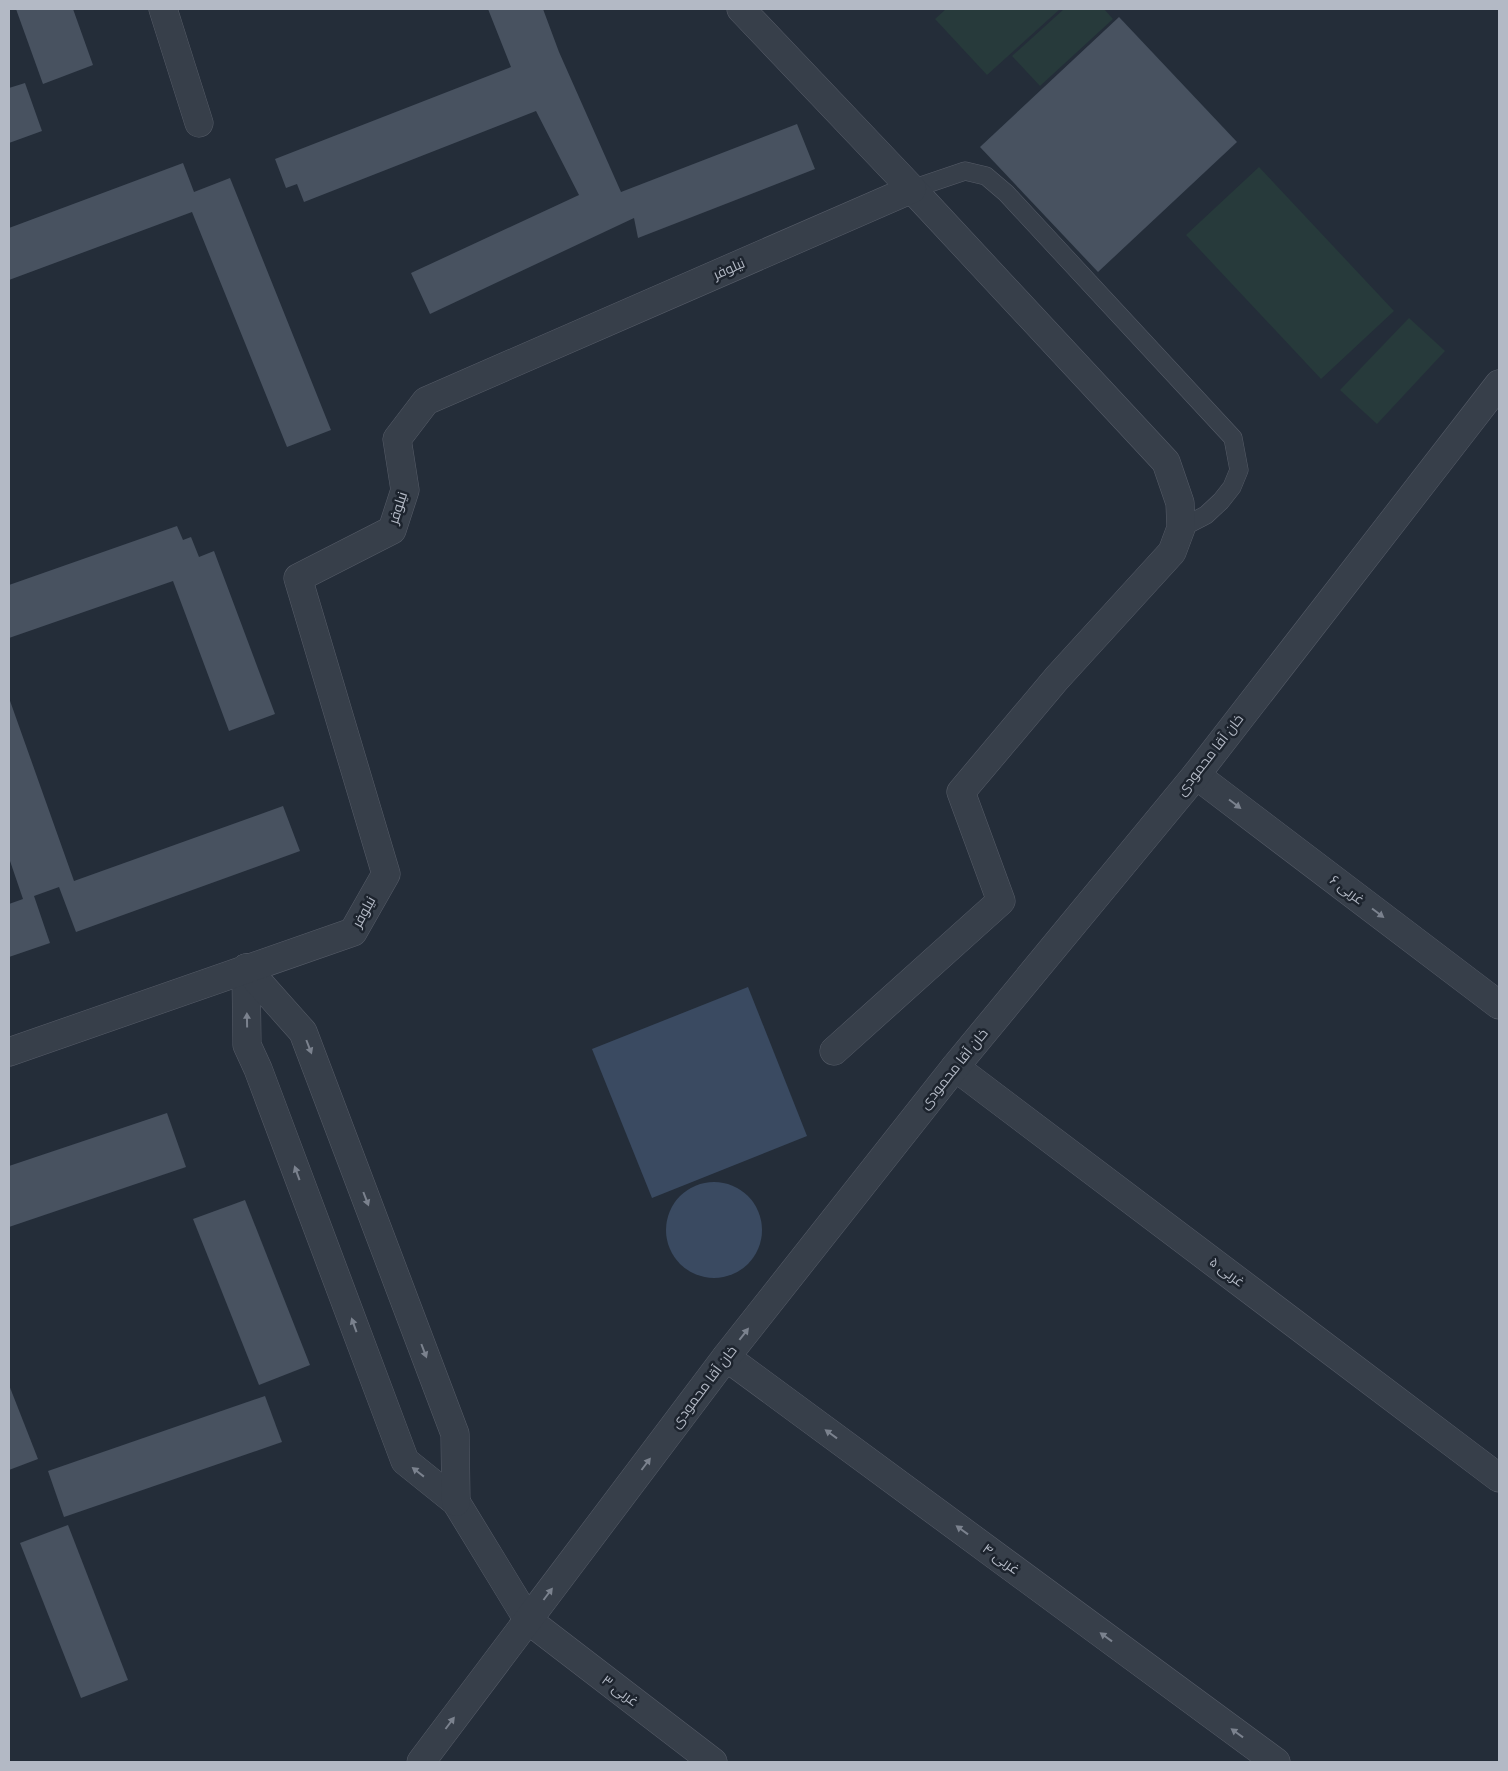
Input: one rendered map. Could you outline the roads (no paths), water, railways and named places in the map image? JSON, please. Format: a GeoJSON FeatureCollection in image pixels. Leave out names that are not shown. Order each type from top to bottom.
{"type":"FeatureCollection","features":[{"type":"Feature","properties":{"kind":"street"},"geometry":{"type":"LineString","coordinates":[[163,9],[199,124]]}},
{"type":"Feature","properties":{"kind":"street"},"geometry":{"type":"LineString","coordinates":[[741,9],[912,189],[1166,462],[1180,503],[1181,528],[1172,552],[1056,678],[961,792],[1001,901],[834,1051]]}},
{"type":"Feature","properties":{"kind":"street","name":"نیلوفر"},"geometry":{"type":"LineString","coordinates":[[9,1052],[353,932],[386,874],[298,578],[392,530],[405,490],[397,439],[426,401],[912,189]]}},
{"type":"Feature","properties":{"kind":"street","name":"خان آقا محمودی"},"geometry":{"type":"LineString","coordinates":[[421,1762],[726,1357],[955,1067],[1196,774],[1499,384]]}},
{"type":"Feature","properties":{"kind":"street","name":"۶ غربی"},"geometry":{"type":"LineString","coordinates":[[1196,774],[1499,1005]]}},
{"type":"Feature","properties":{"kind":"street"},"geometry":{"type":"LineString","coordinates":[[246,968],[303,1032],[455,1434],[456,1502]]}},
{"type":"Feature","properties":{"kind":"street"},"geometry":{"type":"LineString","coordinates":[[246,968],[247,1045],[258,1069],[405,1461],[456,1502],[528,1620]]}},
{"type":"Feature","properties":{"kind":"street","name":"۵ غربی"},"geometry":{"type":"LineString","coordinates":[[955,1067],[1499,1478]]}},
{"type":"Feature","properties":{"kind":"street","name":"۴ غربی"},"geometry":{"type":"LineString","coordinates":[[726,1357],[1276,1762]]}},
{"type":"Feature","properties":{"kind":"street","name":"۳ غربی"},"geometry":{"type":"LineString","coordinates":[[528,1620],[713,1762]]}},
{"type":"Feature","properties":{"kind":"lane"},"geometry":{"type":"LineString","coordinates":[[912,189],[965,171],[986,176],[1006,193],[1233,438],[1239,470],[1232,486],[1221,501],[1206,515],[1181,528]]}},
{"type":"Feature","properties":{"kind":"water"},"geometry":{"type":"Polygon","coordinates":[[[748,987],[807,1136],[652,1198],[592,1049],[748,987]]]}},
{"type":"Feature","properties":{"kind":"water"},"geometry":{"type":"Polygon","coordinates":[[[714,1182],[732,1185],[748,1196],[759,1212],[762,1230],[759,1248],[748,1264],[732,1275],[714,1278],[696,1275],[680,1264],[669,1248],[666,1230],[669,1212],[680,1196],[696,1185],[714,1182]]]}}]}
